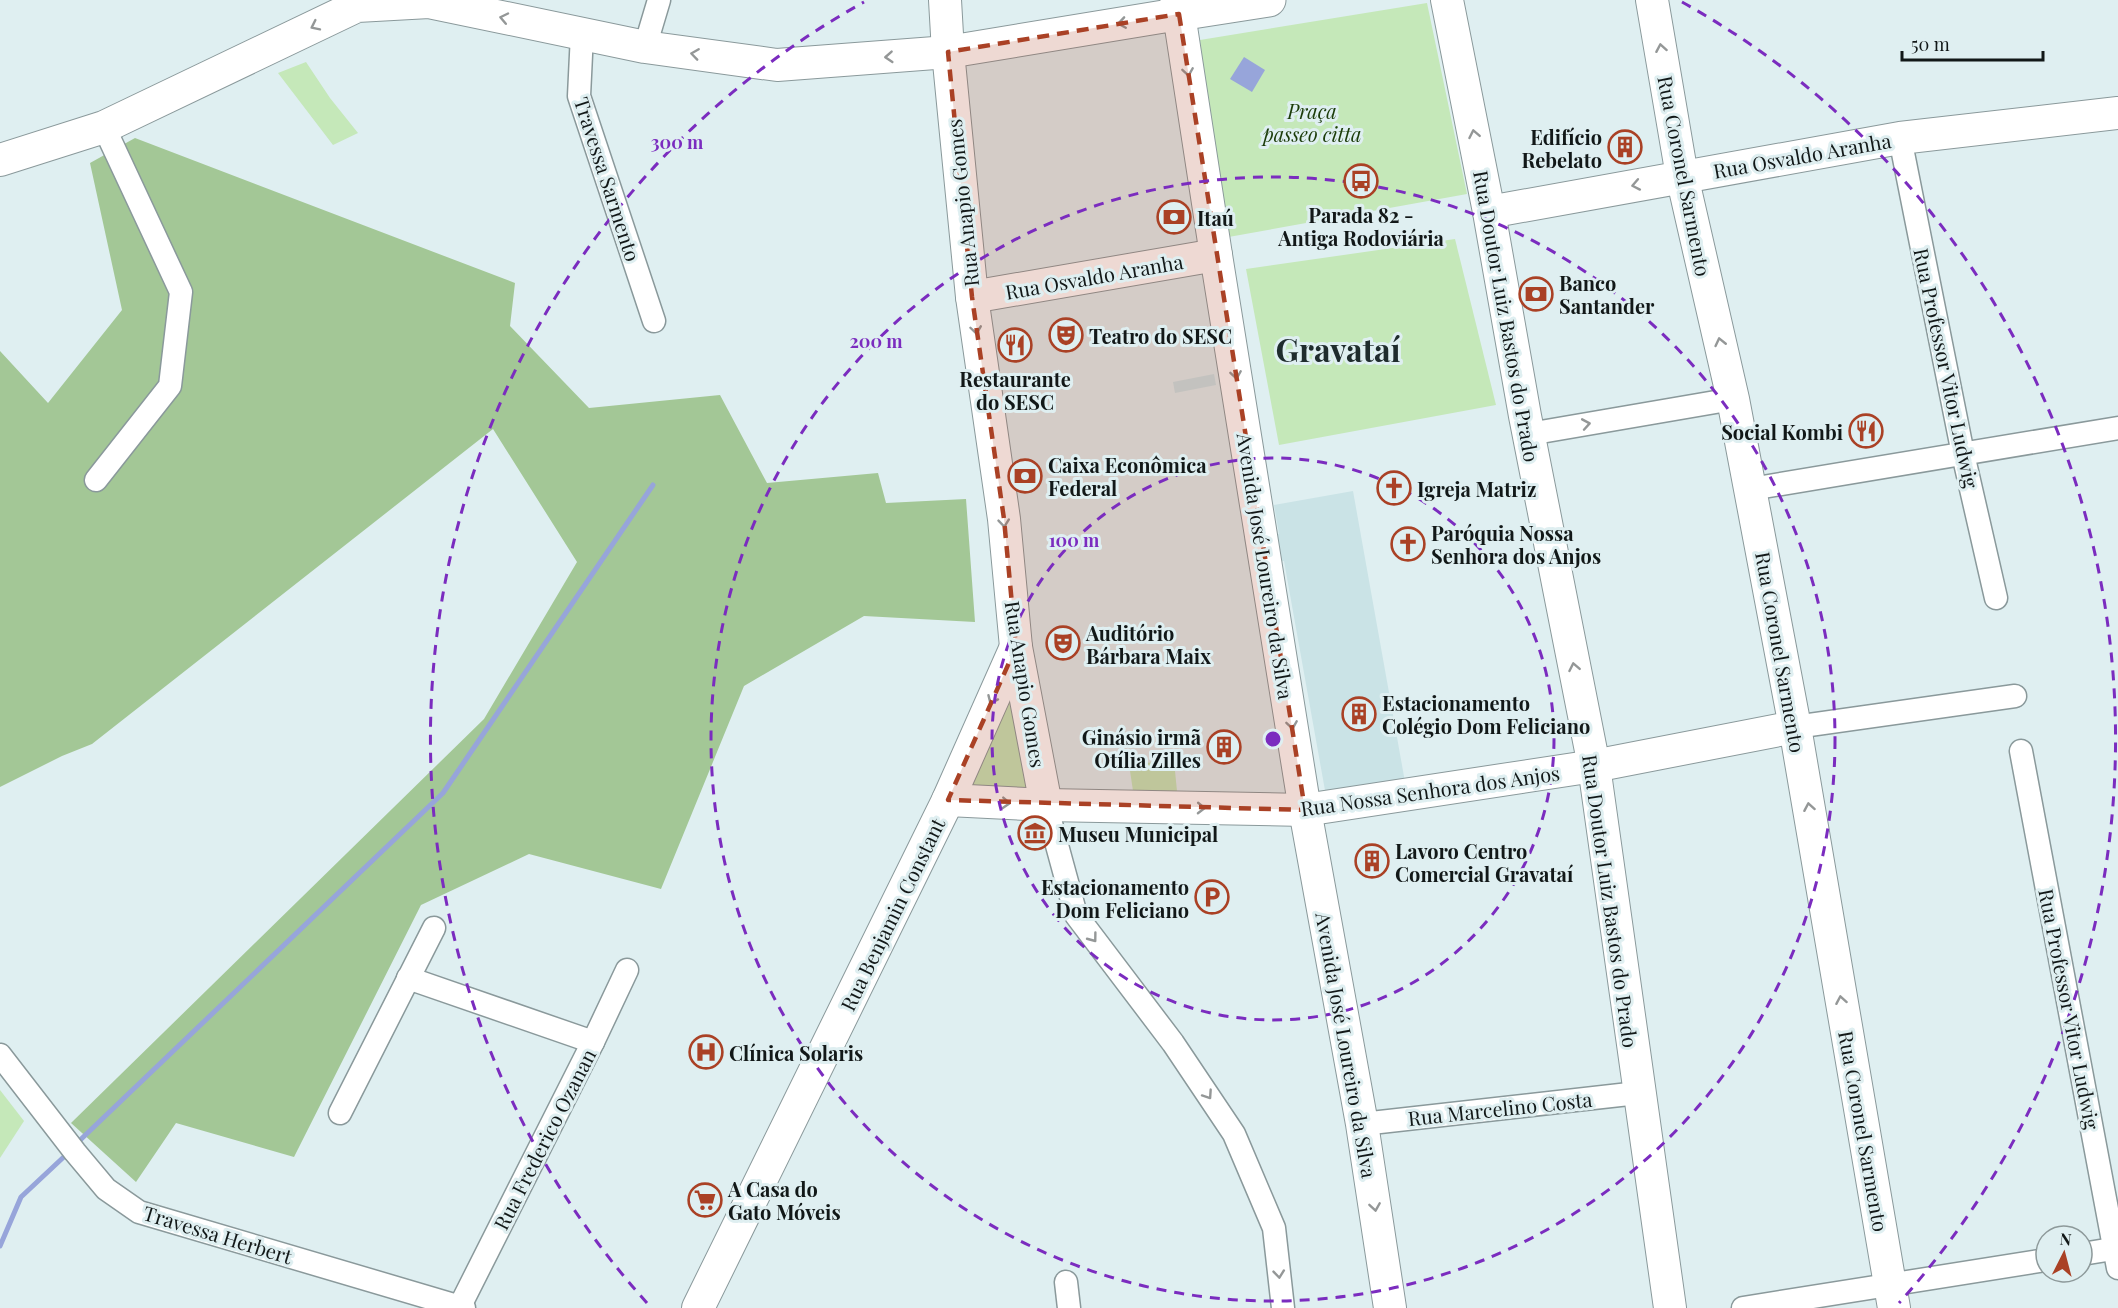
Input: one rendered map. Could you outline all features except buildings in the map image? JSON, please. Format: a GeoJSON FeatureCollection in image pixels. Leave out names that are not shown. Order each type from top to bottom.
{"type":"FeatureCollection","features":[{"type":"Feature","properties":{"kind":"main road"},"geometry":{"type":"LineString","coordinates":[[1178,7],[1269,0]]}},
{"type":"Feature","properties":{"kind":"street"},"geometry":{"type":"LineString","coordinates":[[645,47],[659,0]]}},
{"type":"Feature","properties":{"kind":"street","name":"Rua Anapio Gomes"},"geometry":{"type":"LineString","coordinates":[[945,0],[972,297],[1004,519],[1016,647],[1046,805],[1076,915],[1173,1043],[1234,1134],[1274,1228],[1283,1308]]}},
{"type":"Feature","properties":{"kind":"street","name":"Rua Doutor Luiz Bastos do Prado"},"geometry":{"type":"LineString","coordinates":[[1447,0],[1593,766],[1670,1308]]}},
{"type":"Feature","properties":{"kind":"street","name":"Rua Coronel Sarmento"},"geometry":{"type":"LineString","coordinates":[[1652,0],[1682,176],[1751,489],[1795,727],[1892,1297]]}},
{"type":"Feature","properties":{"kind":"street"},"geometry":{"type":"LineString","coordinates":[[0,160],[104,127],[357,6],[429,1],[645,47],[777,65],[948,52],[1178,7]]}},
{"type":"Feature","properties":{"kind":"street","name":"Avenida José Loureiro da Silva"},"geometry":{"type":"LineString","coordinates":[[1178,7],[1305,810],[1362,1124],[1390,1308]]}},
{"type":"Feature","properties":{"kind":"street","name":"Travessa Sarmento"},"geometry":{"type":"LineString","coordinates":[[582,34],[579,96],[654,321]]}},
{"type":"Feature","properties":{"kind":"street","name":"Rua Osvaldo Aranha"},"geometry":{"type":"LineString","coordinates":[[1489,212],[1900,138],[2118,113]]}},
{"type":"Feature","properties":{"kind":"street"},"geometry":{"type":"LineString","coordinates":[[96,480],[170,386],[181,292],[104,127]]}},
{"type":"Feature","properties":{"kind":"street","name":"Rua Professor Vitor Ludwig"},"geometry":{"type":"LineString","coordinates":[[1900,138],[1963,454],[1996,598]]}},
{"type":"Feature","properties":{"kind":"street","name":"Rua Osvaldo Aranha"},"geometry":{"type":"LineString","coordinates":[[972,297],[1216,255]]}},
{"type":"Feature","properties":{"kind":"street"},"geometry":{"type":"LineString","coordinates":[[1529,434],[1733,399]]}},
{"type":"Feature","properties":{"kind":"street"},"geometry":{"type":"LineString","coordinates":[[1751,489],[2118,428]]}},
{"type":"Feature","properties":{"kind":"street","name":"Rua Benjamin Constant"},"geometry":{"type":"LineString","coordinates":[[698,1308],[948,800],[1016,647]]}},
{"type":"Feature","properties":{"kind":"street","name":"Rua Nossa Senhora dos Anjos"},"geometry":{"type":"LineString","coordinates":[[948,800],[1046,805],[1305,810],[1593,766],[1795,727],[2015,696]]}},
{"type":"Feature","properties":{"kind":"street","name":"Rua Professor Vitor Ludwig"},"geometry":{"type":"LineString","coordinates":[[2021,751],[2117,1255]]}},
{"type":"Feature","properties":{"kind":"street"},"geometry":{"type":"LineString","coordinates":[[340,1113],[434,928]]}},
{"type":"Feature","properties":{"kind":"street","name":"Rua Frederico Ozanan"},"geometry":{"type":"LineString","coordinates":[[461,1308],[627,970]]}},
{"type":"Feature","properties":{"kind":"street"},"geometry":{"type":"LineString","coordinates":[[408,978],[593,1042]]}},
{"type":"Feature","properties":{"kind":"street","name":"Travessa Herbert"},"geometry":{"type":"LineString","coordinates":[[0,1055],[106,1189],[139,1212],[461,1308]]}},
{"type":"Feature","properties":{"kind":"street","name":"Rua Marcelino Costa"},"geometry":{"type":"LineString","coordinates":[[1362,1124],[1638,1093]]}},
{"type":"Feature","properties":{"kind":"street"},"geometry":{"type":"LineString","coordinates":[[2094,1254],[2117,1255]]}},
{"type":"Feature","properties":{"kind":"street"},"geometry":{"type":"LineString","coordinates":[[1743,1308],[1892,1297],[2034,1263]]}},
{"type":"Feature","properties":{"kind":"street"},"geometry":{"type":"LineString","coordinates":[[1066,1282],[1069,1308]]}},
{"type":"Feature","properties":{"kind":"highlighted area"},"geometry":{"type":"Polygon","coordinates":[[[1179,14],[1305,810],[948,800],[1016,647],[1004,519],[972,297],[948,52],[1179,14]]]}},
{"type":"Feature","properties":{"kind":"shaded area"},"geometry":{"type":"Polygon","coordinates":[[[1214,374],[1216,385],[1175,393],[1173,382],[1214,374]]]}},
{"type":"Feature","properties":{"kind":"shaded area"},"geometry":{"type":"Polygon","coordinates":[[[1353,491],[1405,782],[1326,796],[1284,561],[1249,565],[1244,539],[1279,534],[1274,505],[1353,491]]]}},
{"type":"Feature","properties":{"kind":"green space","name":"Praça passeo citta"},"geometry":{"type":"Polygon","coordinates":[[[1427,3],[1467,194],[1223,238],[1200,40],[1427,3]]]}},
{"type":"Feature","properties":{"kind":"green space"},"geometry":{"type":"Polygon","coordinates":[[[306,62],[330,98],[358,133],[333,145],[278,73],[306,62]]]}},
{"type":"Feature","properties":{"kind":"green space"},"geometry":{"type":"Polygon","coordinates":[[[135,138],[515,283],[510,326],[589,408],[720,395],[767,483],[878,473],[886,503],[966,499],[975,622],[864,616],[744,686],[661,889],[529,854],[421,905],[294,1157],[176,1123],[136,1182],[71,1123],[484,719],[577,562],[493,429],[92,744],[62,756],[0,787],[0,351],[48,403],[122,310],[90,163],[135,138]]]}},
{"type":"Feature","properties":{"kind":"green space"},"geometry":{"type":"Polygon","coordinates":[[[1455,239],[1496,405],[1279,445],[1246,269],[1455,239]]]}},
{"type":"Feature","properties":{"kind":"green space"},"geometry":{"type":"Polygon","coordinates":[[[1012,674],[1035,791],[962,788],[1012,674]]]}},
{"type":"Feature","properties":{"kind":"green space"},"geometry":{"type":"Polygon","coordinates":[[[1174,761],[1177,791],[1133,791],[1129,764],[1174,761]]]}},
{"type":"Feature","properties":{"kind":"green space"},"geometry":{"type":"Polygon","coordinates":[[[0,1090],[24,1121],[0,1158],[0,1090]]]}},
{"type":"Feature","properties":{"kind":"water"},"geometry":{"type":"Polygon","coordinates":[[[1244,57],[1265,70],[1252,92],[1230,79],[1244,57]]]}},
{"type":"Feature","properties":{"kind":"waterway"},"geometry":{"type":"LineString","coordinates":[[76,1144],[443,793],[653,485]]}},
{"type":"Feature","properties":{"kind":"waterway"},"geometry":{"type":"LineString","coordinates":[[0,1246],[21,1197],[68,1153]]}},
{"type":"Feature","properties":{"kind":"place","name":"Edifício Rebelato"},"geometry":{"type":"Point","coordinates":[1625,147]}},
{"type":"Feature","properties":{"kind":"place","name":"Parada 82 - Antiga Rodoviária"},"geometry":{"type":"Point","coordinates":[1361,181]}},
{"type":"Feature","properties":{"kind":"place","name":"Itaú"},"geometry":{"type":"Point","coordinates":[1174,217]}},
{"type":"Feature","properties":{"kind":"place","name":"Banco Santander"},"geometry":{"type":"Point","coordinates":[1536,294]}},
{"type":"Feature","properties":{"kind":"place","name":"Teatro do SESC"},"geometry":{"type":"Point","coordinates":[1066,335]}},
{"type":"Feature","properties":{"kind":"place","name":"Restaurante do SESC"},"geometry":{"type":"Point","coordinates":[1015,345]}},
{"type":"Feature","properties":{"kind":"place","name":"Social Kombi"},"geometry":{"type":"Point","coordinates":[1866,431]}},
{"type":"Feature","properties":{"kind":"place","name":"Caixa Econômica Federal"},"geometry":{"type":"Point","coordinates":[1025,476]}},
{"type":"Feature","properties":{"kind":"place","name":"Igreja Matriz"},"geometry":{"type":"Point","coordinates":[1394,488]}},
{"type":"Feature","properties":{"kind":"place","name":"Paróquia Nossa Senhora dos Anjos"},"geometry":{"type":"Point","coordinates":[1408,544]}},
{"type":"Feature","properties":{"kind":"place","name":"Auditório Bárbara Maix"},"geometry":{"type":"Point","coordinates":[1063,643]}},
{"type":"Feature","properties":{"kind":"place","name":"Estacionamento Colégio Dom Feliciano"},"geometry":{"type":"Point","coordinates":[1359,714]}},
{"type":"Feature","properties":{"kind":"place","name":"Ginásio irmã Otília Zilles"},"geometry":{"type":"Point","coordinates":[1224,747]}},
{"type":"Feature","properties":{"kind":"place","name":"Museu Municipal"},"geometry":{"type":"Point","coordinates":[1035,833]}},
{"type":"Feature","properties":{"kind":"place","name":"Lavoro Centro Comercial Gravataí"},"geometry":{"type":"Point","coordinates":[1372,861]}},
{"type":"Feature","properties":{"kind":"place","name":"Estacionamento Dom Feliciano"},"geometry":{"type":"Point","coordinates":[1212,897]}},
{"type":"Feature","properties":{"kind":"place","name":"Clínica Solaris"},"geometry":{"type":"Point","coordinates":[706,1052]}},
{"type":"Feature","properties":{"kind":"place","name":"A Casa do Gato Móveis"},"geometry":{"type":"Point","coordinates":[705,1200]}},
{"type":"Feature","properties":{"kind":"district","name":"Gravataí"},"geometry":{"type":"Point","coordinates":[1338,348]}}]}
